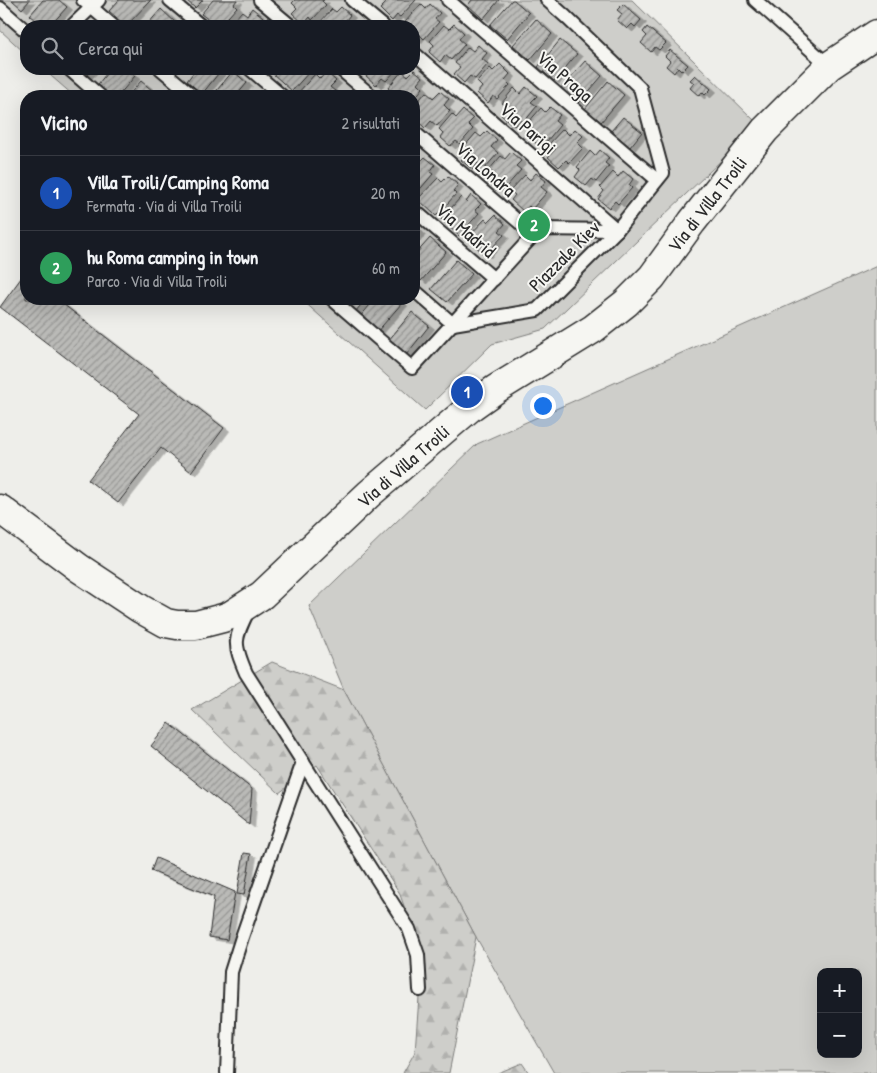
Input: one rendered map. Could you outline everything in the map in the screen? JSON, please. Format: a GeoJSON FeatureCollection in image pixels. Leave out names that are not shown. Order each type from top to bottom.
{"type":"FeatureCollection","features":[{"type":"Feature","properties":{"kind":"street","name":"Via di Villa Troili"},"geometry":{"type":"LineString","coordinates":[[0,509],[79,568],[142,610],[166,623],[187,625],[210,622],[223,618],[253,602],[369,494],[472,406],[496,388],[593,329],[637,292],[652,277],[692,222],[766,130],[830,66],[877,34]]}},
{"type":"Feature","properties":{"kind":"lane"},"geometry":{"type":"LineString","coordinates":[[170,0],[194,20]]}},
{"type":"Feature","properties":{"kind":"lane"},"geometry":{"type":"LineString","coordinates":[[260,0],[283,20]]}},
{"type":"Feature","properties":{"kind":"lane"},"geometry":{"type":"LineString","coordinates":[[352,0],[376,20]]}},
{"type":"Feature","properties":{"kind":"lane","name":"Via Praga"},"geometry":{"type":"LineString","coordinates":[[448,0],[658,180]]}},
{"type":"Feature","properties":{"kind":"lane"},"geometry":{"type":"LineString","coordinates":[[546,0],[640,88],[663,173],[617,230]]}},
{"type":"Feature","properties":{"kind":"lane"},"geometry":{"type":"LineString","coordinates":[[755,0],[830,66]]}},
{"type":"Feature","properties":{"kind":"lane"},"geometry":{"type":"LineString","coordinates":[[77,20],[91,2],[108,20]]}},
{"type":"Feature","properties":{"kind":"lane"},"geometry":{"type":"LineString","coordinates":[[0,8],[20,26]]}},
{"type":"Feature","properties":{"kind":"lane","name":"Via Parigi"},"geometry":{"type":"LineString","coordinates":[[420,58],[617,230]]}},
{"type":"Feature","properties":{"kind":"lane"},"geometry":{"type":"LineString","coordinates":[[75,75],[93,90]]}},
{"type":"Feature","properties":{"kind":"lane"},"geometry":{"type":"LineString","coordinates":[[169,75],[186,90]]}},
{"type":"Feature","properties":{"kind":"lane"},"geometry":{"type":"LineString","coordinates":[[257,75],[275,90]]}},
{"type":"Feature","properties":{"kind":"lane"},"geometry":{"type":"LineString","coordinates":[[347,75],[365,90]]}},
{"type":"Feature","properties":{"kind":"lane","name":"Via Londra"},"geometry":{"type":"LineString","coordinates":[[420,137],[534,235]]}},
{"type":"Feature","properties":{"kind":"lane","name":"Via Madrid"},"geometry":{"type":"LineString","coordinates":[[420,215],[494,278]]}},
{"type":"Feature","properties":{"kind":"lane","name":"Piazzale Kiev"},"geometry":{"type":"LineString","coordinates":[[453,324],[539,228],[617,230]]}},
{"type":"Feature","properties":{"kind":"lane","name":"Piazzale Kiev"},"geometry":{"type":"LineString","coordinates":[[453,324],[537,310],[617,230]]}},
{"type":"Feature","properties":{"kind":"lane"},"geometry":{"type":"LineString","coordinates":[[339,305],[412,368],[453,324],[420,295]]}},
{"type":"Feature","properties":{"kind":"lane"},"geometry":{"type":"LineString","coordinates":[[253,602],[238,632],[236,641],[246,673],[409,929],[418,955],[420,990]]}},
{"type":"Feature","properties":{"kind":"lane"},"geometry":{"type":"LineString","coordinates":[[227,1073],[231,972],[303,762]]}},
{"type":"Feature","properties":{"kind":"green space"},"geometry":{"type":"Polygon","coordinates":[[[0,0],[632,0],[756,122],[730,152],[545,329],[492,344],[425,410],[308,305],[420,305],[420,90],[67,90],[50,75],[420,75],[420,20],[20,20],[20,48],[0,30],[0,0]]]}},
{"type":"Feature","properties":{"kind":"green space"},"geometry":{"type":"Polygon","coordinates":[[[877,266],[877,1073],[554,1073],[476,937],[344,690],[309,606],[477,444],[877,266]]]}},
{"type":"Feature","properties":{"kind":"green space"},"geometry":{"type":"Polygon","coordinates":[[[272,662],[344,690],[476,937],[449,1073],[403,1073],[415,1052],[422,956],[399,892],[317,765],[279,793],[192,710],[272,662]]]}},
{"type":"Feature","properties":{"kind":"green space"},"geometry":{"type":"Polygon","coordinates":[[[522,1063],[529,1073],[498,1073],[522,1063]]]}},
{"type":"Feature","properties":{"kind":"building"},"geometry":{"type":"Polygon","coordinates":[[[12,0],[30,0],[22,9],[12,0]]]}},
{"type":"Feature","properties":{"kind":"building"},"geometry":{"type":"Polygon","coordinates":[[[43,0],[59,0],[67,7],[55,20],[36,20],[30,15],[43,0]]]}},
{"type":"Feature","properties":{"kind":"building"},"geometry":{"type":"Polygon","coordinates":[[[119,0],[151,0],[132,20],[119,20],[109,11],[119,0]]]}},
{"type":"Feature","properties":{"kind":"building"},"geometry":{"type":"Polygon","coordinates":[[[186,0],[203,0],[195,8],[186,0]]]}},
{"type":"Feature","properties":{"kind":"building"},"geometry":{"type":"Polygon","coordinates":[[[213,0],[237,0],[234,4],[237,7],[225,20],[209,20],[201,14],[213,0]]]}},
{"type":"Feature","properties":{"kind":"building"},"geometry":{"type":"Polygon","coordinates":[[[295,0],[324,0],[322,1],[326,5],[312,20],[310,17],[307,20],[300,20],[292,13],[297,8],[292,3],[295,0]]]}},
{"type":"Feature","properties":{"kind":"building"},"geometry":{"type":"Polygon","coordinates":[[[382,0],[416,0],[400,17],[397,15],[393,20],[380,9],[386,3],[382,0]]]}},
{"type":"Feature","properties":{"kind":"building"},"geometry":{"type":"Polygon","coordinates":[[[472,0],[499,0],[483,19],[468,5],[472,0]]]}},
{"type":"Feature","properties":{"kind":"building"},"geometry":{"type":"Polygon","coordinates":[[[512,0],[529,13],[507,39],[490,25],[512,0]]]}},
{"type":"Feature","properties":{"kind":"building"},"geometry":{"type":"Polygon","coordinates":[[[421,4],[426,9],[430,4],[440,13],[435,19],[439,22],[424,39],[420,35],[420,20],[407,20],[421,4]]]}},
{"type":"Feature","properties":{"kind":"building"},"geometry":{"type":"Polygon","coordinates":[[[623,4],[641,20],[635,27],[632,24],[627,29],[617,20],[622,14],[617,10],[623,4]]]}},
{"type":"Feature","properties":{"kind":"building"},"geometry":{"type":"Polygon","coordinates":[[[341,7],[350,15],[346,20],[322,20],[332,9],[336,12],[341,7]]]}},
{"type":"Feature","properties":{"kind":"building"},"geometry":{"type":"Polygon","coordinates":[[[252,8],[263,17],[261,20],[234,20],[242,11],[247,15],[252,8]]]}},
{"type":"Feature","properties":{"kind":"building"},"geometry":{"type":"Polygon","coordinates":[[[161,9],[173,20],[151,20],[161,9]]]}},
{"type":"Feature","properties":{"kind":"building"},"geometry":{"type":"Polygon","coordinates":[[[536,19],[552,34],[530,60],[513,45],[536,19]]]}},
{"type":"Feature","properties":{"kind":"building"},"geometry":{"type":"Polygon","coordinates":[[[454,24],[464,33],[459,39],[465,44],[451,60],[445,55],[440,62],[429,52],[434,45],[430,41],[444,25],[449,29],[454,24]]]}},
{"type":"Feature","properties":{"kind":"building"},"geometry":{"type":"Polygon","coordinates":[[[647,27],[666,43],[659,50],[655,47],[651,52],[641,43],[647,36],[643,32],[647,27]]]}},
{"type":"Feature","properties":{"kind":"building"},"geometry":{"type":"Polygon","coordinates":[[[560,40],[577,54],[554,81],[538,67],[560,40]]]}},
{"type":"Feature","properties":{"kind":"building"},"geometry":{"type":"Polygon","coordinates":[[[478,45],[487,53],[482,59],[488,64],[475,79],[470,76],[464,83],[454,74],[460,67],[455,63],[468,47],[473,51],[478,45]]]}},
{"type":"Feature","properties":{"kind":"building"},"geometry":{"type":"Polygon","coordinates":[[[670,50],[688,65],[682,71],[678,67],[674,73],[666,66],[670,61],[665,56],[670,50]]]}},
{"type":"Feature","properties":{"kind":"building"},"geometry":{"type":"Polygon","coordinates":[[[585,61],[602,76],[579,103],[561,88],[585,61]]]}},
{"type":"Feature","properties":{"kind":"building"},"geometry":{"type":"Polygon","coordinates":[[[500,64],[510,74],[505,80],[510,85],[497,99],[493,96],[488,103],[477,93],[482,87],[477,82],[490,68],[493,71],[500,64]]]}},
{"type":"Feature","properties":{"kind":"building"},"geometry":{"type":"Polygon","coordinates":[[[105,75],[135,76],[123,90],[98,90],[95,88],[105,75]]]}},
{"type":"Feature","properties":{"kind":"building"},"geometry":{"type":"Polygon","coordinates":[[[192,75],[217,75],[205,90],[197,90],[187,81],[192,75]]]}},
{"type":"Feature","properties":{"kind":"building"},"geometry":{"type":"Polygon","coordinates":[[[230,75],[238,75],[247,83],[241,90],[217,90],[230,75]]]}},
{"type":"Feature","properties":{"kind":"building"},"geometry":{"type":"Polygon","coordinates":[[[274,75],[306,75],[291,90],[274,75]]]}},
{"type":"Feature","properties":{"kind":"building"},"geometry":{"type":"Polygon","coordinates":[[[314,75],[320,79],[323,75],[329,75],[336,81],[330,87],[334,90],[301,90],[314,75]]]}},
{"type":"Feature","properties":{"kind":"building"},"geometry":{"type":"Polygon","coordinates":[[[365,75],[392,75],[386,81],[382,78],[376,85],[365,75]]]}},
{"type":"Feature","properties":{"kind":"building"},"geometry":{"type":"Polygon","coordinates":[[[399,75],[420,75],[423,77],[418,83],[423,88],[420,92],[420,90],[390,90],[388,88],[399,75]]]}},
{"type":"Feature","properties":{"kind":"building"},"geometry":{"type":"Polygon","coordinates":[[[695,75],[711,89],[705,95],[702,92],[699,96],[690,88],[694,83],[690,80],[695,75]]]}},
{"type":"Feature","properties":{"kind":"building"},"geometry":{"type":"Polygon","coordinates":[[[141,81],[152,90],[133,90],[141,81]]]}},
{"type":"Feature","properties":{"kind":"building"},"geometry":{"type":"Polygon","coordinates":[[[608,81],[624,95],[601,122],[585,109],[608,81]]]}},
{"type":"Feature","properties":{"kind":"building"},"geometry":{"type":"Polygon","coordinates":[[[526,87],[537,96],[531,102],[537,106],[524,122],[519,119],[514,126],[501,115],[507,107],[502,103],[514,88],[520,94],[526,87]]]}},
{"type":"Feature","properties":{"kind":"building"},"geometry":{"type":"Polygon","coordinates":[[[440,91],[449,99],[444,105],[450,111],[437,126],[431,121],[425,128],[420,123],[420,99],[426,92],[433,98],[440,91]]]}},
{"type":"Feature","properties":{"kind":"building"},"geometry":{"type":"Polygon","coordinates":[[[550,107],[560,115],[555,121],[560,125],[547,141],[543,138],[537,144],[526,135],[532,128],[527,124],[541,108],[545,112],[550,107]]]}},
{"type":"Feature","properties":{"kind":"building"},"geometry":{"type":"Polygon","coordinates":[[[463,110],[473,119],[468,124],[473,129],[460,144],[456,141],[450,146],[440,137],[443,133],[439,129],[452,114],[456,118],[463,110]]]}},
{"type":"Feature","properties":{"kind":"building"},"geometry":{"type":"Polygon","coordinates":[[[623,117],[642,132],[630,147],[611,131],[623,117]]]}},
{"type":"Feature","properties":{"kind":"building"},"geometry":{"type":"Polygon","coordinates":[[[563,129],[569,135],[575,129],[583,136],[577,142],[583,148],[569,163],[566,160],[559,167],[548,157],[555,149],[549,144],[563,129]]]}},
{"type":"Feature","properties":{"kind":"building"},"geometry":{"type":"Polygon","coordinates":[[[487,131],[497,140],[491,147],[498,153],[485,168],[478,163],[473,170],[461,160],[468,152],[463,148],[476,133],[481,137],[487,131]]]}},
{"type":"Feature","properties":{"kind":"building"},"geometry":{"type":"Polygon","coordinates":[[[600,150],[609,158],[605,163],[609,166],[596,182],[592,179],[586,186],[575,177],[580,170],[577,167],[590,151],[595,156],[600,150]]]}},
{"type":"Feature","properties":{"kind":"building"},"geometry":{"type":"Polygon","coordinates":[[[511,152],[521,161],[516,166],[521,170],[506,187],[503,184],[498,190],[487,181],[493,173],[489,170],[501,156],[505,159],[511,152]]]}},
{"type":"Feature","properties":{"kind":"building"},"geometry":{"type":"Polygon","coordinates":[[[425,157],[435,165],[430,172],[433,174],[420,189],[420,162],[425,157]]]}},
{"type":"Feature","properties":{"kind":"building"},"geometry":{"type":"Polygon","coordinates":[[[623,171],[633,179],[629,185],[632,188],[618,204],[615,201],[609,208],[598,199],[604,191],[600,187],[613,172],[618,177],[623,171]]]}},
{"type":"Feature","properties":{"kind":"building"},"geometry":{"type":"Polygon","coordinates":[[[536,173],[546,181],[541,187],[547,192],[532,209],[529,206],[524,212],[511,200],[515,195],[510,191],[525,175],[530,180],[536,173]]]}},
{"type":"Feature","properties":{"kind":"building"},"geometry":{"type":"Polygon","coordinates":[[[448,176],[458,185],[453,191],[456,194],[436,216],[420,201],[420,197],[438,178],[442,182],[448,176]]]}},
{"type":"Feature","properties":{"kind":"building"},"geometry":{"type":"Polygon","coordinates":[[[471,195],[481,204],[475,210],[479,213],[459,236],[441,219],[461,197],[466,202],[471,195]]]}},
{"type":"Feature","properties":{"kind":"building"},"geometry":{"type":"Polygon","coordinates":[[[495,215],[505,224],[499,231],[504,235],[485,255],[467,238],[485,219],[488,222],[495,215]]]}},
{"type":"Feature","properties":{"kind":"building"},"geometry":{"type":"Polygon","coordinates":[[[430,238],[446,252],[421,281],[420,280],[420,249],[430,238]]]}},
{"type":"Feature","properties":{"kind":"building"},"geometry":{"type":"Polygon","coordinates":[[[456,260],[472,274],[447,302],[431,289],[456,260]]]}},
{"type":"Feature","properties":{"kind":"building"},"geometry":{"type":"Polygon","coordinates":[[[20,280],[20,305],[64,305],[224,428],[191,472],[161,448],[118,503],[88,480],[139,414],[0,307],[20,280]]]}},
{"type":"Feature","properties":{"kind":"building"},"geometry":{"type":"Polygon","coordinates":[[[347,305],[361,305],[355,312],[347,305]]]}},
{"type":"Feature","properties":{"kind":"building"},"geometry":{"type":"Polygon","coordinates":[[[370,305],[400,305],[376,333],[359,318],[370,305]]]}},
{"type":"Feature","properties":{"kind":"building"},"geometry":{"type":"Polygon","coordinates":[[[412,312],[429,326],[406,355],[388,341],[412,312]]]}},
{"type":"Feature","properties":{"kind":"building"},"geometry":{"type":"Polygon","coordinates":[[[169,723],[252,789],[249,825],[151,746],[169,723]]]}},
{"type":"Feature","properties":{"kind":"building"},"geometry":{"type":"Polygon","coordinates":[[[244,853],[251,854],[244,895],[237,894],[244,853]]]}},
{"type":"Feature","properties":{"kind":"building"},"geometry":{"type":"Polygon","coordinates":[[[156,858],[235,892],[227,940],[209,937],[214,897],[151,871],[156,858]]]}},
{"type":"Feature","properties":{"kind":"place","name":"hu Roma camping in town"},"geometry":{"type":"Point","coordinates":[534,225]}},
{"type":"Feature","properties":{"kind":"place","name":"Villa Troili/Camping Roma"},"geometry":{"type":"Point","coordinates":[467,392]}}]}
